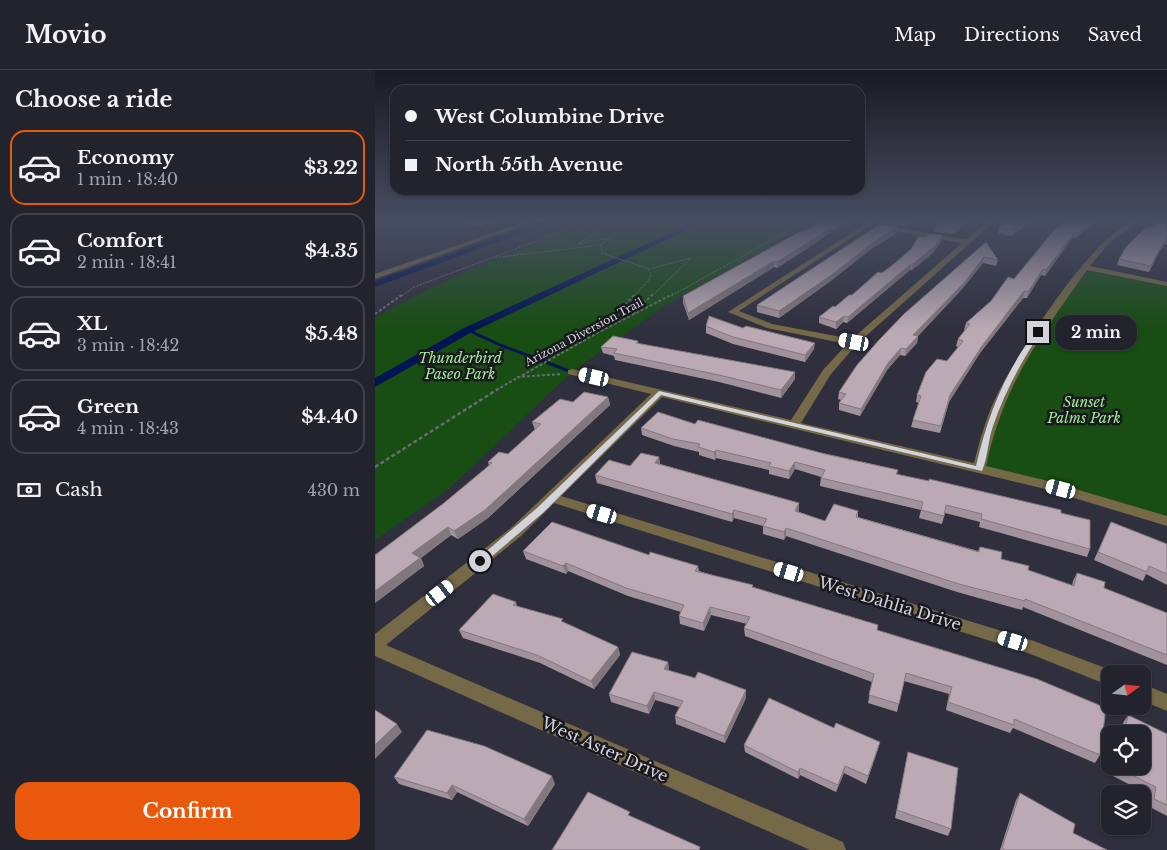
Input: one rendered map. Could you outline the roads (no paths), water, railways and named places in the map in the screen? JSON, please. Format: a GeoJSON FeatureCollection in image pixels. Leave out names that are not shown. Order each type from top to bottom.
{"type":"FeatureCollection","features":[{"type":"Feature","properties":{"kind":"street"},"geometry":{"type":"LineString","coordinates":[[375,278],[431,257]]}},
{"type":"Feature","properties":{"kind":"street"},"geometry":{"type":"LineString","coordinates":[[816,257],[732,312],[770,326],[854,342]]}},
{"type":"Feature","properties":{"kind":"street"},"geometry":{"type":"LineString","coordinates":[[794,424],[827,372],[854,342],[950,257]]}},
{"type":"Feature","properties":{"kind":"street"},"geometry":{"type":"LineString","coordinates":[[979,469],[989,427],[1015,367],[1092,257]]}},
{"type":"Feature","properties":{"kind":"street"},"geometry":{"type":"LineString","coordinates":[[1086,267],[1167,284]]}},
{"type":"Feature","properties":{"kind":"street"},"geometry":{"type":"LineString","coordinates":[[575,372],[1079,494],[1167,521]]}},
{"type":"Feature","properties":{"kind":"street"},"geometry":{"type":"LineString","coordinates":[[375,644],[516,532],[659,393]]}},
{"type":"Feature","properties":{"kind":"street","name":"West Dahlia Drive"},"geometry":{"type":"LineString","coordinates":[[553,498],[1031,647],[1101,674]]}},
{"type":"Feature","properties":{"kind":"street","name":"West Aster Drive"},"geometry":{"type":"LineString","coordinates":[[375,648],[835,850]]}},
{"type":"Feature","properties":{"kind":"street"},"geometry":{"type":"LineString","coordinates":[[1151,696],[1167,703]]}},
{"type":"Feature","properties":{"kind":"waterway"},"geometry":{"type":"LineString","coordinates":[[375,284],[449,257]]}},
{"type":"Feature","properties":{"kind":"waterway"},"geometry":{"type":"LineString","coordinates":[[375,383],[468,330],[624,257]]}},
{"type":"Feature","properties":{"kind":"waterway"},"geometry":{"type":"LineString","coordinates":[[468,330],[500,345],[572,372]]}},
{"type":"Feature","properties":{"kind":"park label","name":"Thunderbird Paseo Park"},"geometry":{"type":"Point","coordinates":[460,366]}},
{"type":"Feature","properties":{"kind":"park label","name":"Sunset Palms Park"},"geometry":{"type":"Point","coordinates":[1084,410]}}]}
